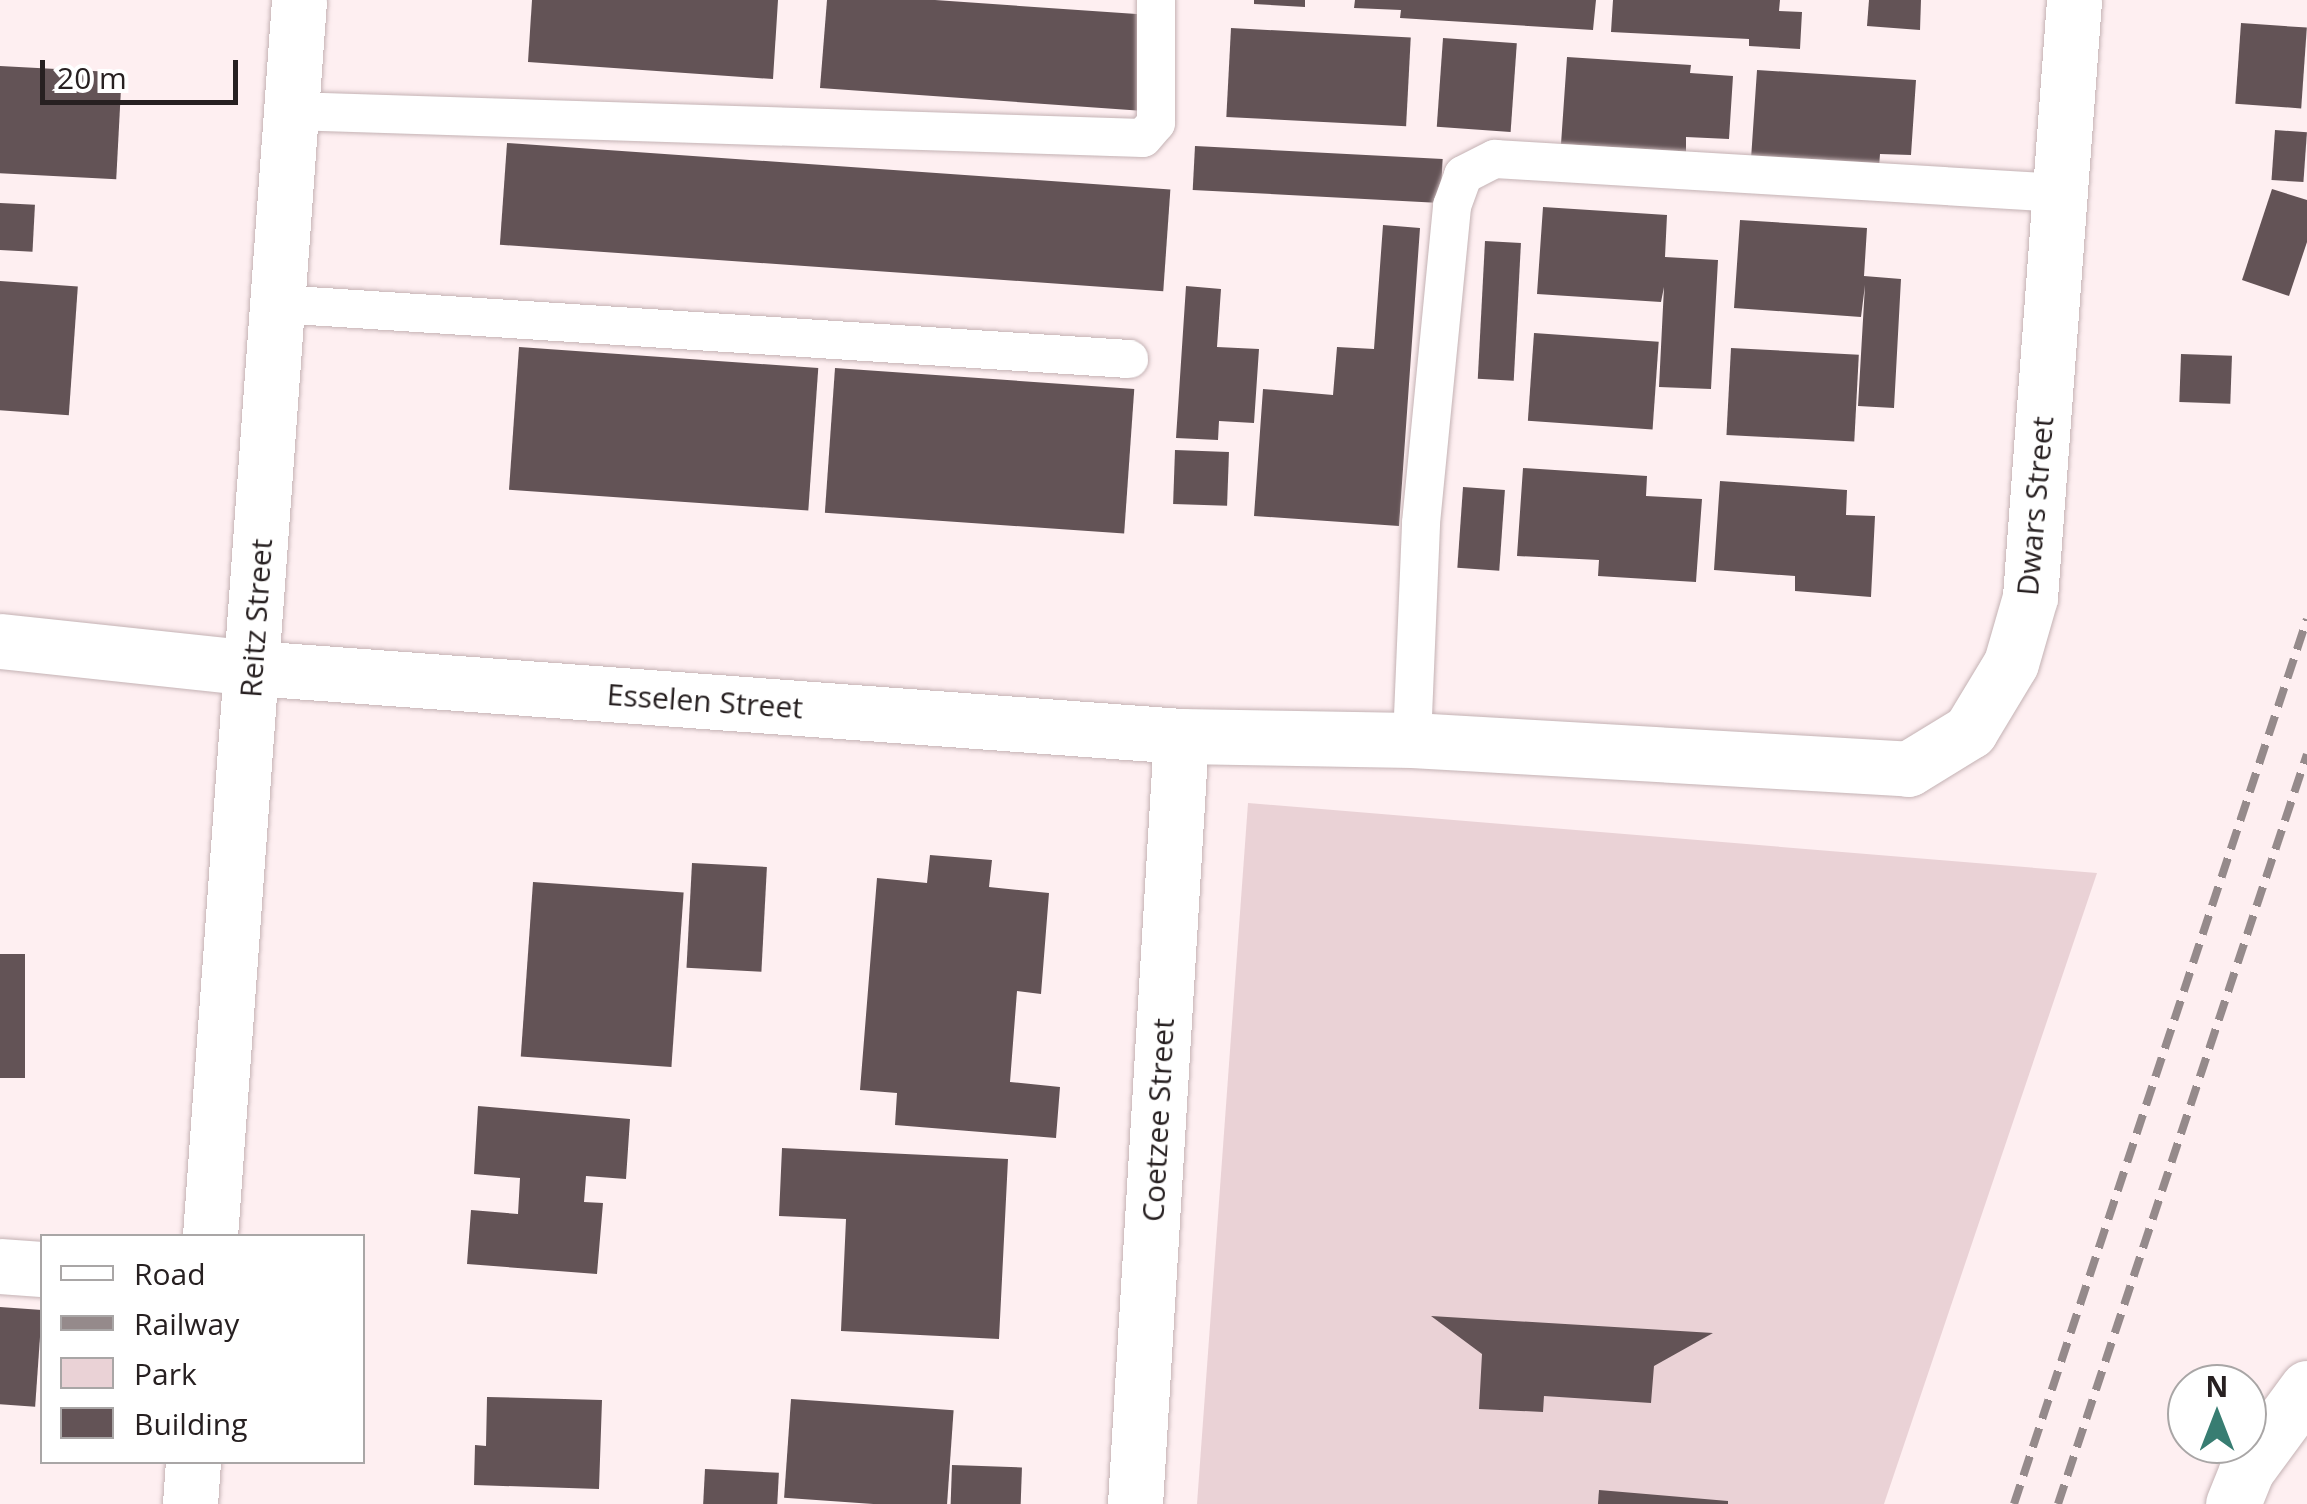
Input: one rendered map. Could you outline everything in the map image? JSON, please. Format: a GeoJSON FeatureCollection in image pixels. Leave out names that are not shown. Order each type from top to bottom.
{"type":"FeatureCollection","features":[{"type":"Feature","properties":{"kind":"street","name":"Reitz Street"},"geometry":{"type":"LineString","coordinates":[[210,1234],[299,0]]}},
{"type":"Feature","properties":{"kind":"street","name":"Dwars Street"},"geometry":{"type":"LineString","coordinates":[[1412,740],[1908,769],[1970,732],[2011,664],[2030,596],[2074,0]]}},
{"type":"Feature","properties":{"kind":"street","name":"Esselen Street"},"geometry":{"type":"LineString","coordinates":[[0,641],[253,668],[1181,736],[1412,740]]}},
{"type":"Feature","properties":{"kind":"street","name":"Coetzee Street"},"geometry":{"type":"LineString","coordinates":[[1135,1504],[1181,736]]}},
{"type":"Feature","properties":{"kind":"street"},"geometry":{"type":"LineString","coordinates":[[0,1266],[40,1270]]}},
{"type":"Feature","properties":{"kind":"street"},"geometry":{"type":"LineString","coordinates":[[2233,1504],[2246,1470],[2307,1388]]}},
{"type":"Feature","properties":{"kind":"street"},"geometry":{"type":"LineString","coordinates":[[190,1504],[193,1464]]}},
{"type":"Feature","properties":{"kind":"lane"},"geometry":{"type":"LineString","coordinates":[[291,111],[1143,138],[1156,123],[1156,0]]}},
{"type":"Feature","properties":{"kind":"lane"},"geometry":{"type":"LineString","coordinates":[[1412,740],[1421,523],[1452,206],[1464,176],[1495,159],[2060,193]]}},
{"type":"Feature","properties":{"kind":"lane"},"geometry":{"type":"LineString","coordinates":[[278,304],[1128,358]]}},
{"type":"Feature","properties":{"kind":"green space"},"geometry":{"type":"Polygon","coordinates":[[[1248,803],[2097,873],[1884,1504],[1197,1504],[1248,803]]]}},
{"type":"Feature","properties":{"kind":"building"},"geometry":{"type":"Polygon","coordinates":[[[532,0],[778,0],[773,79],[528,62],[532,0]]]}},
{"type":"Feature","properties":{"kind":"building"},"geometry":{"type":"Polygon","coordinates":[[[827,0],[935,0],[1151,15],[1144,111],[820,88],[827,0]]]}},
{"type":"Feature","properties":{"kind":"building"},"geometry":{"type":"Polygon","coordinates":[[[1254,0],[1305,0],[1305,7],[1254,4],[1254,0]]]}},
{"type":"Feature","properties":{"kind":"building"},"geometry":{"type":"Polygon","coordinates":[[[1355,0],[1596,0],[1593,30],[1400,18],[1401,10],[1354,8],[1355,0]]]}},
{"type":"Feature","properties":{"kind":"building"},"geometry":{"type":"Polygon","coordinates":[[[1613,0],[1780,0],[1779,11],[1802,12],[1800,49],[1749,46],[1749,39],[1611,32],[1613,0]]]}},
{"type":"Feature","properties":{"kind":"building"},"geometry":{"type":"Polygon","coordinates":[[[1869,0],[1921,0],[1920,30],[1867,26],[1869,0]]]}},
{"type":"Feature","properties":{"kind":"building"},"geometry":{"type":"Polygon","coordinates":[[[2241,23],[2307,28],[2301,108],[2235,104],[2241,23]]]}},
{"type":"Feature","properties":{"kind":"building"},"geometry":{"type":"Polygon","coordinates":[[[1231,28],[1411,37],[1406,126],[1226,117],[1231,28]]]}},
{"type":"Feature","properties":{"kind":"building"},"geometry":{"type":"Polygon","coordinates":[[[1443,38],[1517,43],[1511,132],[1437,127],[1443,38]]]}},
{"type":"Feature","properties":{"kind":"building"},"geometry":{"type":"Polygon","coordinates":[[[1567,57],[1691,65],[1690,73],[1733,76],[1729,139],[1686,137],[1686,152],[1561,144],[1567,57]]]}},
{"type":"Feature","properties":{"kind":"building"},"geometry":{"type":"Polygon","coordinates":[[[0,66],[122,72],[116,179],[0,173],[0,66]]]}},
{"type":"Feature","properties":{"kind":"building"},"geometry":{"type":"Polygon","coordinates":[[[1757,70],[1916,80],[1911,155],[1880,154],[1879,167],[1751,159],[1757,70]]]}},
{"type":"Feature","properties":{"kind":"building"},"geometry":{"type":"Polygon","coordinates":[[[2275,130],[2307,132],[2303,182],[2272,180],[2275,130]]]}},
{"type":"Feature","properties":{"kind":"building"},"geometry":{"type":"Polygon","coordinates":[[[507,143],[1170,189],[1163,291],[500,245],[507,143]]]}},
{"type":"Feature","properties":{"kind":"building"},"geometry":{"type":"Polygon","coordinates":[[[1195,146],[1443,159],[1440,203],[1193,190],[1195,146]]]}},
{"type":"Feature","properties":{"kind":"building"},"geometry":{"type":"Polygon","coordinates":[[[2272,189],[2307,200],[2307,242],[2289,296],[2242,280],[2272,189]]]}},
{"type":"Feature","properties":{"kind":"building"},"geometry":{"type":"Polygon","coordinates":[[[0,203],[35,205],[32,252],[0,250],[0,203]]]}},
{"type":"Feature","properties":{"kind":"building"},"geometry":{"type":"Polygon","coordinates":[[[1543,207],[1667,215],[1665,257],[1718,260],[1711,389],[1659,387],[1664,287],[1661,302],[1537,294],[1543,207]]]}},
{"type":"Feature","properties":{"kind":"building"},"geometry":{"type":"Polygon","coordinates":[[[1740,220],[1867,228],[1864,276],[1901,279],[1894,408],[1858,406],[1865,285],[1861,317],[1734,308],[1740,220]]]}},
{"type":"Feature","properties":{"kind":"building"},"geometry":{"type":"Polygon","coordinates":[[[1383,225],[1420,228],[1399,526],[1254,516],[1263,389],[1333,395],[1337,347],[1374,349],[1383,225]]]}},
{"type":"Feature","properties":{"kind":"building"},"geometry":{"type":"Polygon","coordinates":[[[1485,241],[1521,243],[1514,381],[1478,379],[1485,241]]]}},
{"type":"Feature","properties":{"kind":"building"},"geometry":{"type":"Polygon","coordinates":[[[0,281],[78,286],[69,415],[0,410],[0,281]]]}},
{"type":"Feature","properties":{"kind":"building"},"geometry":{"type":"Polygon","coordinates":[[[1186,286],[1221,289],[1217,347],[1259,349],[1254,423],[1219,421],[1218,440],[1176,438],[1186,286]]]}},
{"type":"Feature","properties":{"kind":"building"},"geometry":{"type":"Polygon","coordinates":[[[1534,333],[1659,342],[1653,430],[1528,421],[1534,333]]]}},
{"type":"Feature","properties":{"kind":"building"},"geometry":{"type":"Polygon","coordinates":[[[519,347],[818,368],[808,511],[509,490],[519,347]]]}},
{"type":"Feature","properties":{"kind":"building"},"geometry":{"type":"Polygon","coordinates":[[[1731,348],[1859,355],[1854,442],[1726,435],[1731,348]]]}},
{"type":"Feature","properties":{"kind":"building"},"geometry":{"type":"Polygon","coordinates":[[[2181,354],[2232,356],[2230,404],[2179,402],[2181,354]]]}},
{"type":"Feature","properties":{"kind":"building"},"geometry":{"type":"Polygon","coordinates":[[[835,368],[1134,389],[1124,534],[825,513],[835,368]]]}},
{"type":"Feature","properties":{"kind":"building"},"geometry":{"type":"Polygon","coordinates":[[[1175,450],[1229,452],[1227,506],[1173,504],[1175,450]]]}},
{"type":"Feature","properties":{"kind":"building"},"geometry":{"type":"Polygon","coordinates":[[[1523,468],[1647,476],[1646,496],[1702,499],[1696,582],[1598,576],[1599,560],[1517,556],[1523,468]]]}},
{"type":"Feature","properties":{"kind":"building"},"geometry":{"type":"Polygon","coordinates":[[[1720,481],[1847,490],[1846,515],[1875,516],[1871,597],[1795,591],[1795,576],[1714,570],[1720,481]]]}},
{"type":"Feature","properties":{"kind":"building"},"geometry":{"type":"Polygon","coordinates":[[[1463,487],[1505,490],[1499,571],[1457,568],[1463,487]]]}},
{"type":"Feature","properties":{"kind":"building"},"geometry":{"type":"Polygon","coordinates":[[[930,855],[992,860],[989,887],[1049,893],[1041,994],[1017,991],[1010,1082],[1060,1087],[1056,1138],[895,1125],[897,1093],[860,1090],[877,878],[927,883],[930,855]]]}},
{"type":"Feature","properties":{"kind":"building"},"geometry":{"type":"Polygon","coordinates":[[[692,863],[767,867],[761,972],[687,968],[692,863]]]}},
{"type":"Feature","properties":{"kind":"building"},"geometry":{"type":"Polygon","coordinates":[[[533,882],[684,893],[671,1067],[521,1057],[533,882]]]}},
{"type":"Feature","properties":{"kind":"building"},"geometry":{"type":"Polygon","coordinates":[[[0,954],[25,954],[25,1078],[0,1078],[0,954]]]}},
{"type":"Feature","properties":{"kind":"building"},"geometry":{"type":"Polygon","coordinates":[[[478,1106],[630,1119],[626,1179],[586,1176],[584,1202],[603,1203],[597,1274],[467,1264],[471,1210],[518,1214],[520,1178],[474,1174],[478,1106]]]}},
{"type":"Feature","properties":{"kind":"building"},"geometry":{"type":"Polygon","coordinates":[[[782,1148],[1008,1159],[999,1339],[841,1331],[846,1219],[779,1216],[782,1148]]]}},
{"type":"Feature","properties":{"kind":"building"},"geometry":{"type":"Polygon","coordinates":[[[0,1307],[40,1310],[35,1407],[0,1404],[0,1307]]]}},
{"type":"Feature","properties":{"kind":"building"},"geometry":{"type":"Polygon","coordinates":[[[1431,1316],[1713,1333],[1654,1366],[1651,1403],[1544,1396],[1543,1412],[1479,1409],[1482,1354],[1431,1316]]]}},
{"type":"Feature","properties":{"kind":"building"},"geometry":{"type":"Polygon","coordinates":[[[487,1397],[602,1400],[599,1489],[474,1485],[475,1445],[486,1446],[487,1397]]]}},
{"type":"Feature","properties":{"kind":"building"},"geometry":{"type":"Polygon","coordinates":[[[791,1399],[954,1410],[947,1504],[784,1498],[791,1399]]]}},
{"type":"Feature","properties":{"kind":"building"},"geometry":{"type":"Polygon","coordinates":[[[952,1465],[1022,1467],[1021,1504],[951,1504],[952,1465]]]}},
{"type":"Feature","properties":{"kind":"building"},"geometry":{"type":"Polygon","coordinates":[[[705,1469],[779,1473],[777,1504],[703,1504],[705,1469]]]}},
{"type":"Feature","properties":{"kind":"building"},"geometry":{"type":"Polygon","coordinates":[[[1599,1490],[1728,1501],[1728,1504],[1598,1504],[1599,1490]]]}},
{"type":"Feature","properties":{"kind":"railway"},"geometry":{"type":"LineString","coordinates":[[2014,1504],[2307,619]]}},
{"type":"Feature","properties":{"kind":"railway"},"geometry":{"type":"LineString","coordinates":[[2058,1504],[2307,754]]}}]}
